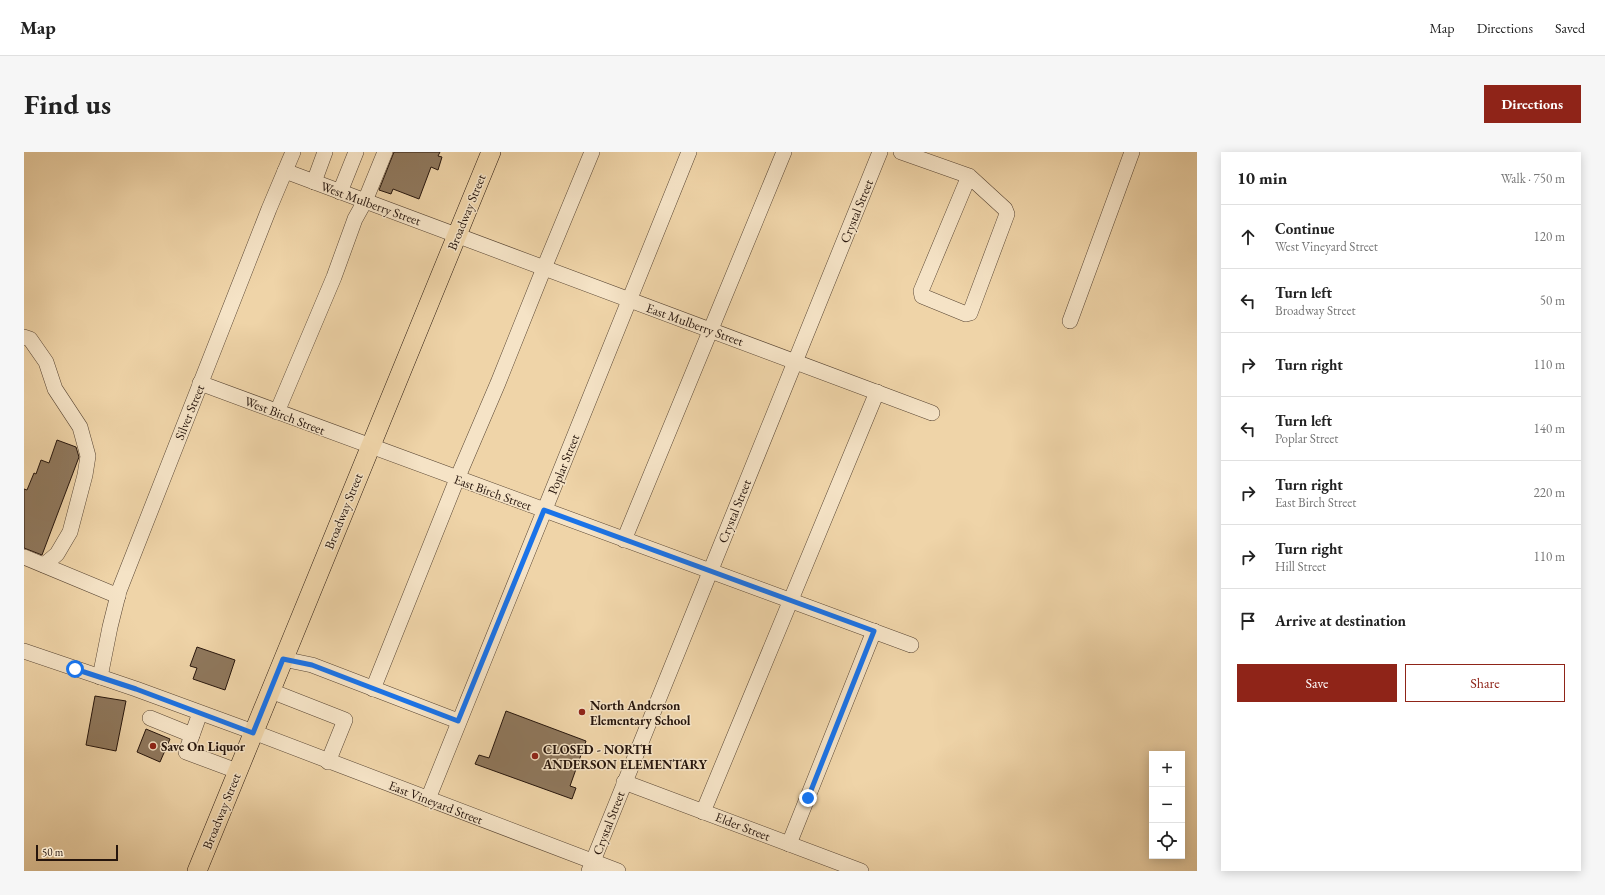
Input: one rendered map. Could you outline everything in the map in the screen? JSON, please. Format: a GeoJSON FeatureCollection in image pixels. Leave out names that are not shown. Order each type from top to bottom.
{"type":"FeatureCollection","features":[{"type":"Feature","properties":{"kind":"main road","name":"Broadway Street"},"geometry":{"type":"LineString","coordinates":[[197,871],[369,446],[491,152]]}},
{"type":"Feature","properties":{"kind":"street","name":"Silver Street"},"geometry":{"type":"LineString","coordinates":[[100,677],[118,596],[268,209],[293,152]]}},
{"type":"Feature","properties":{"kind":"street"},"geometry":{"type":"LineString","coordinates":[[314,182],[325,152]]}},
{"type":"Feature","properties":{"kind":"street"},"geometry":{"type":"LineString","coordinates":[[340,192],[356,152]]}},
{"type":"Feature","properties":{"kind":"street"},"geometry":{"type":"LineString","coordinates":[[277,412],[385,152]]}},
{"type":"Feature","properties":{"kind":"street"},"geometry":{"type":"LineString","coordinates":[[374,689],[457,478],[498,383],[592,152]]}},
{"type":"Feature","properties":{"kind":"street","name":"Poplar Street"},"geometry":{"type":"LineString","coordinates":[[428,799],[458,721],[689,152]]}},
{"type":"Feature","properties":{"kind":"street"},"geometry":{"type":"LineString","coordinates":[[624,540],[784,152]]}},
{"type":"Feature","properties":{"kind":"street","name":"Crystal Street"},"geometry":{"type":"LineString","coordinates":[[591,866],[880,152]]}},
{"type":"Feature","properties":{"kind":"street"},"geometry":{"type":"LineString","coordinates":[[901,152],[969,176],[1005,209],[1007,214],[970,313],[966,314],[922,296],[921,291],[969,176]]}},
{"type":"Feature","properties":{"kind":"street"},"geometry":{"type":"LineString","coordinates":[[1070,321],[1132,152]]}},
{"type":"Feature","properties":{"kind":"street","name":"West Mulberry Street"},"geometry":{"type":"LineString","coordinates":[[285,171],[457,236]]}},
{"type":"Feature","properties":{"kind":"street","name":"East Mulberry Street"},"geometry":{"type":"LineString","coordinates":[[457,236],[932,412]]}},
{"type":"Feature","properties":{"kind":"street"},"geometry":{"type":"LineString","coordinates":[[24,337],[30,339],[46,362],[55,389],[80,427],[88,456],[85,475],[70,532],[57,554],[44,565]]}},
{"type":"Feature","properties":{"kind":"street","name":"West Birch Street"},"geometry":{"type":"LineString","coordinates":[[200,383],[369,446]]}},
{"type":"Feature","properties":{"kind":"street"},"geometry":{"type":"LineString","coordinates":[[704,812],[877,392]]}},
{"type":"Feature","properties":{"kind":"street","name":"East Birch Street"},"geometry":{"type":"LineString","coordinates":[[369,446],[910,645]]}},
{"type":"Feature","properties":{"kind":"street"},"geometry":{"type":"LineString","coordinates":[[24,557],[118,596]]}},
{"type":"Feature","properties":{"kind":"street"},"geometry":{"type":"LineString","coordinates":[[789,844],[874,631]]}},
{"type":"Feature","properties":{"kind":"street","name":"East Vineyard Street"},"geometry":{"type":"LineString","coordinates":[[25,655],[100,677],[200,713],[428,799],[591,866],[618,871]]}},
{"type":"Feature","properties":{"kind":"street"},"geometry":{"type":"LineString","coordinates":[[283,659],[312,665],[458,721]]}},
{"type":"Feature","properties":{"kind":"street"},"geometry":{"type":"LineString","coordinates":[[271,691],[345,720],[328,762]]}},
{"type":"Feature","properties":{"kind":"street"},"geometry":{"type":"LineString","coordinates":[[200,713],[186,752],[237,771]]}},
{"type":"Feature","properties":{"kind":"street"},"geometry":{"type":"LineString","coordinates":[[150,718],[192,735]]}},
{"type":"Feature","properties":{"kind":"street","name":"Elder Street"},"geometry":{"type":"LineString","coordinates":[[624,782],[862,871]]}},
{"type":"Feature","properties":{"kind":"building"},"geometry":{"type":"Polygon","coordinates":[[[394,152],[440,152],[438,156],[442,157],[438,170],[431,167],[419,199],[393,189],[391,194],[379,190],[394,152]]]}},
{"type":"Feature","properties":{"kind":"building"},"geometry":{"type":"Polygon","coordinates":[[[57,440],[76,447],[79,457],[42,555],[24,548],[24,489],[27,490],[34,473],[36,474],[41,460],[49,463],[57,440]]]}},
{"type":"Feature","properties":{"kind":"building"},"geometry":{"type":"Polygon","coordinates":[[[197,647],[235,660],[225,690],[193,679],[197,668],[190,666],[197,647]]]}},
{"type":"Feature","properties":{"kind":"building"},"geometry":{"type":"Polygon","coordinates":[[[95,696],[126,701],[116,751],[86,745],[95,696]]]}},
{"type":"Feature","properties":{"kind":"building","name":"CLOSED - NORTH ANDERSON ELEMENTARY"},"geometry":{"type":"Polygon","coordinates":[[[506,711],[586,741],[570,786],[576,788],[572,799],[475,764],[479,755],[489,758],[506,711]]]}},
{"type":"Feature","properties":{"kind":"building","name":"Save On Liquor"},"geometry":{"type":"Polygon","coordinates":[[[146,729],[170,739],[160,762],[137,752],[146,729]]]}},
{"type":"Feature","properties":{"kind":"place","name":"North Anderson Elementary School"},"geometry":{"type":"Point","coordinates":[582,712]}},
{"type":"Feature","properties":{"kind":"place","name":"Save On Liquor"},"geometry":{"type":"Point","coordinates":[153,746]}},
{"type":"Feature","properties":{"kind":"place","name":"CLOSED - NORTH ANDERSON ELEMENTARY"},"geometry":{"type":"Point","coordinates":[535,756]}},
{"type":"Feature","properties":{"kind":"route"},"geometry":{"type":"LineString","coordinates":[[75,669],[136,689],[253,733],[283,659],[312,665],[458,721],[544,510],[874,631],[808,798]]}}]}
